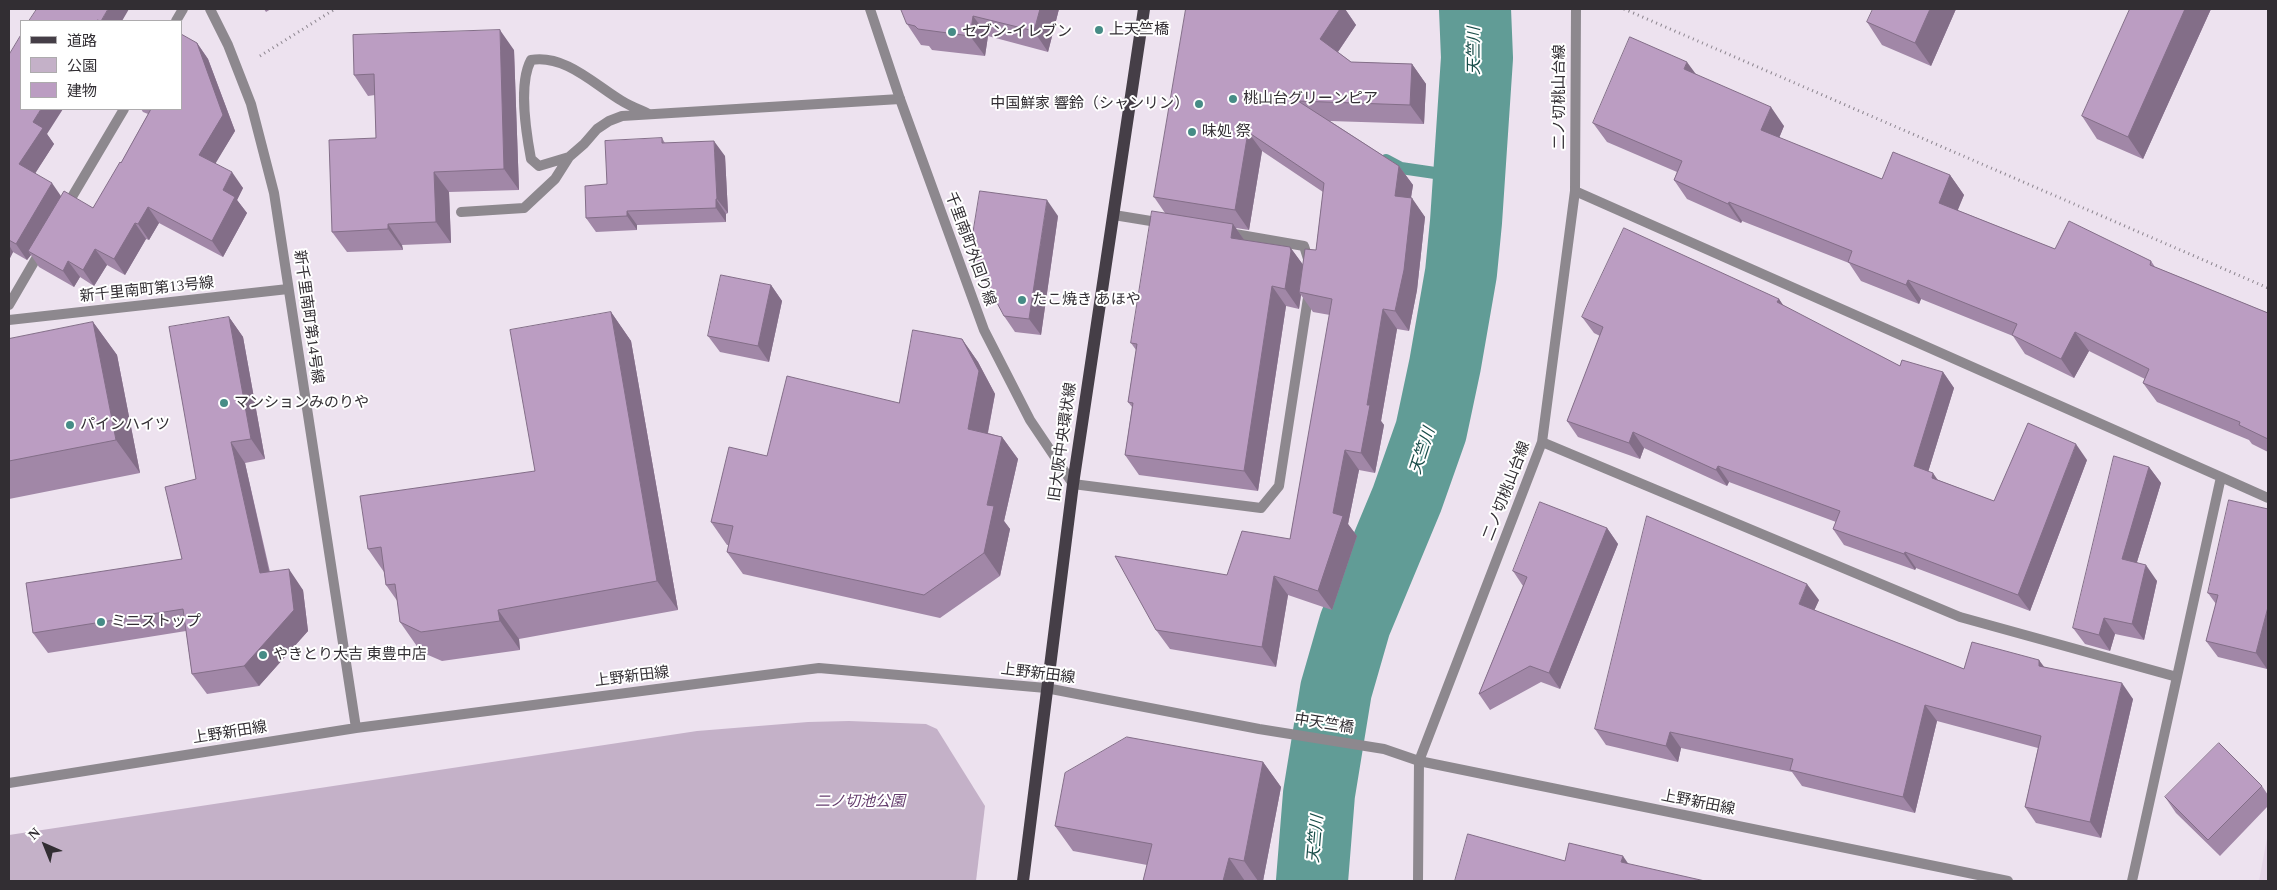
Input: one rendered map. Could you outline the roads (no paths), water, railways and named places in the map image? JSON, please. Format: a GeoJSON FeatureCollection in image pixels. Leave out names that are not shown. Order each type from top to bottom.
{"type":"FeatureCollection","features":[{"type":"Feature","properties":{"kind":"main road","name":"旧大阪中央環状線"},"geometry":{"type":"LineString","coordinates":[[1023,881],[1073,484],[1144,9]]}},
{"type":"Feature","properties":{"kind":"street"},"geometry":{"type":"LineString","coordinates":[[177,20],[183,9]]}},
{"type":"Feature","properties":{"kind":"street","name":"新千里南町第14号線"},"geometry":{"type":"LineString","coordinates":[[210,9],[238,70],[267,161],[356,728]]}},
{"type":"Feature","properties":{"kind":"street","name":"千里南町外回り線"},"geometry":{"type":"LineString","coordinates":[[870,9],[900,99],[984,330],[1030,420],[1073,484]]}},
{"type":"Feature","properties":{"kind":"street","name":"二ノ切桃山台線"},"geometry":{"type":"LineString","coordinates":[[1418,881],[1419,761],[1542,442],[1575,192],[1576,9]]}},
{"type":"Feature","properties":{"kind":"street"},"geometry":{"type":"LineString","coordinates":[[569,157],[539,166],[531,160],[524,81],[526,69],[531,60],[540,58],[569,66],[623,102],[647,113]]}},
{"type":"Feature","properties":{"kind":"street"},"geometry":{"type":"LineString","coordinates":[[461,212],[524,208],[555,179],[569,157],[597,129],[609,121],[622,116],[900,99]]}},
{"type":"Feature","properties":{"kind":"street"},"geometry":{"type":"LineString","coordinates":[[59,220],[123,110]]}},
{"type":"Feature","properties":{"kind":"street"},"geometry":{"type":"LineString","coordinates":[[1575,192],[2268,498]]}},
{"type":"Feature","properties":{"kind":"street"},"geometry":{"type":"LineString","coordinates":[[1114,215],[1171,224]]}},
{"type":"Feature","properties":{"kind":"street"},"geometry":{"type":"LineString","coordinates":[[1073,484],[1261,508],[1279,486],[1311,275],[1304,246],[1218,232]]}},
{"type":"Feature","properties":{"kind":"street"},"geometry":{"type":"LineString","coordinates":[[9,305],[49,237]]}},
{"type":"Feature","properties":{"kind":"street","name":"新千里南町第13号線"},"geometry":{"type":"LineString","coordinates":[[9,320],[288,289]]}},
{"type":"Feature","properties":{"kind":"street"},"geometry":{"type":"LineString","coordinates":[[1542,442],[1960,617],[2177,677]]}},
{"type":"Feature","properties":{"kind":"street"},"geometry":{"type":"LineString","coordinates":[[2132,881],[2220,477]]}},
{"type":"Feature","properties":{"kind":"street","name":"上野新田線"},"geometry":{"type":"LineString","coordinates":[[9,784],[356,728],[819,668],[1046,688],[1259,729]]}},
{"type":"Feature","properties":{"kind":"street","name":"中天竺橋"},"geometry":{"type":"LineString","coordinates":[[1259,729],[1384,749]]}},
{"type":"Feature","properties":{"kind":"street","name":"上野新田線"},"geometry":{"type":"LineString","coordinates":[[1384,749],[1419,761],[2008,881]]}},
{"type":"Feature","properties":{"kind":"waterway","name":"天竺川"},"geometry":{"type":"LineString","coordinates":[[1312,881],[1319,794],[1336,690],[1355,624],[1407,499],[1431,431],[1445,365],[1461,273],[1466,222],[1477,58],[1475,9]]}},
{"type":"Feature","properties":{"kind":"waterway"},"geometry":{"type":"LineString","coordinates":[[1386,160],[1401,168],[1469,178]]}},
{"type":"Feature","properties":{"kind":"place","name":"上天竺橋"},"geometry":{"type":"Point","coordinates":[1099,30]}},
{"type":"Feature","properties":{"kind":"place","name":"セブン-イレブン"},"geometry":{"type":"Point","coordinates":[952,32]}},
{"type":"Feature","properties":{"kind":"place","name":"桃山台グリーンピア"},"geometry":{"type":"Point","coordinates":[1233,99]}},
{"type":"Feature","properties":{"kind":"place","name":"中国鮮家 響鈴（シャンリン）"},"geometry":{"type":"Point","coordinates":[1199,104]}},
{"type":"Feature","properties":{"kind":"place","name":"味処 祭"},"geometry":{"type":"Point","coordinates":[1192,132]}},
{"type":"Feature","properties":{"kind":"place","name":"たこ焼き あほや"},"geometry":{"type":"Point","coordinates":[1022,300]}},
{"type":"Feature","properties":{"kind":"place","name":"マンションみのりや"},"geometry":{"type":"Point","coordinates":[224,403]}},
{"type":"Feature","properties":{"kind":"place","name":"パインハイツ"},"geometry":{"type":"Point","coordinates":[70,425]}},
{"type":"Feature","properties":{"kind":"place","name":"ミニストップ"},"geometry":{"type":"Point","coordinates":[101,622]}},
{"type":"Feature","properties":{"kind":"place","name":"やきとり大吉 東豊中店"},"geometry":{"type":"Point","coordinates":[263,655]}},
{"type":"Feature","properties":{"kind":"park label","name":"二ノ切池公園"},"geometry":{"type":"Point","coordinates":[860,802]}}]}
